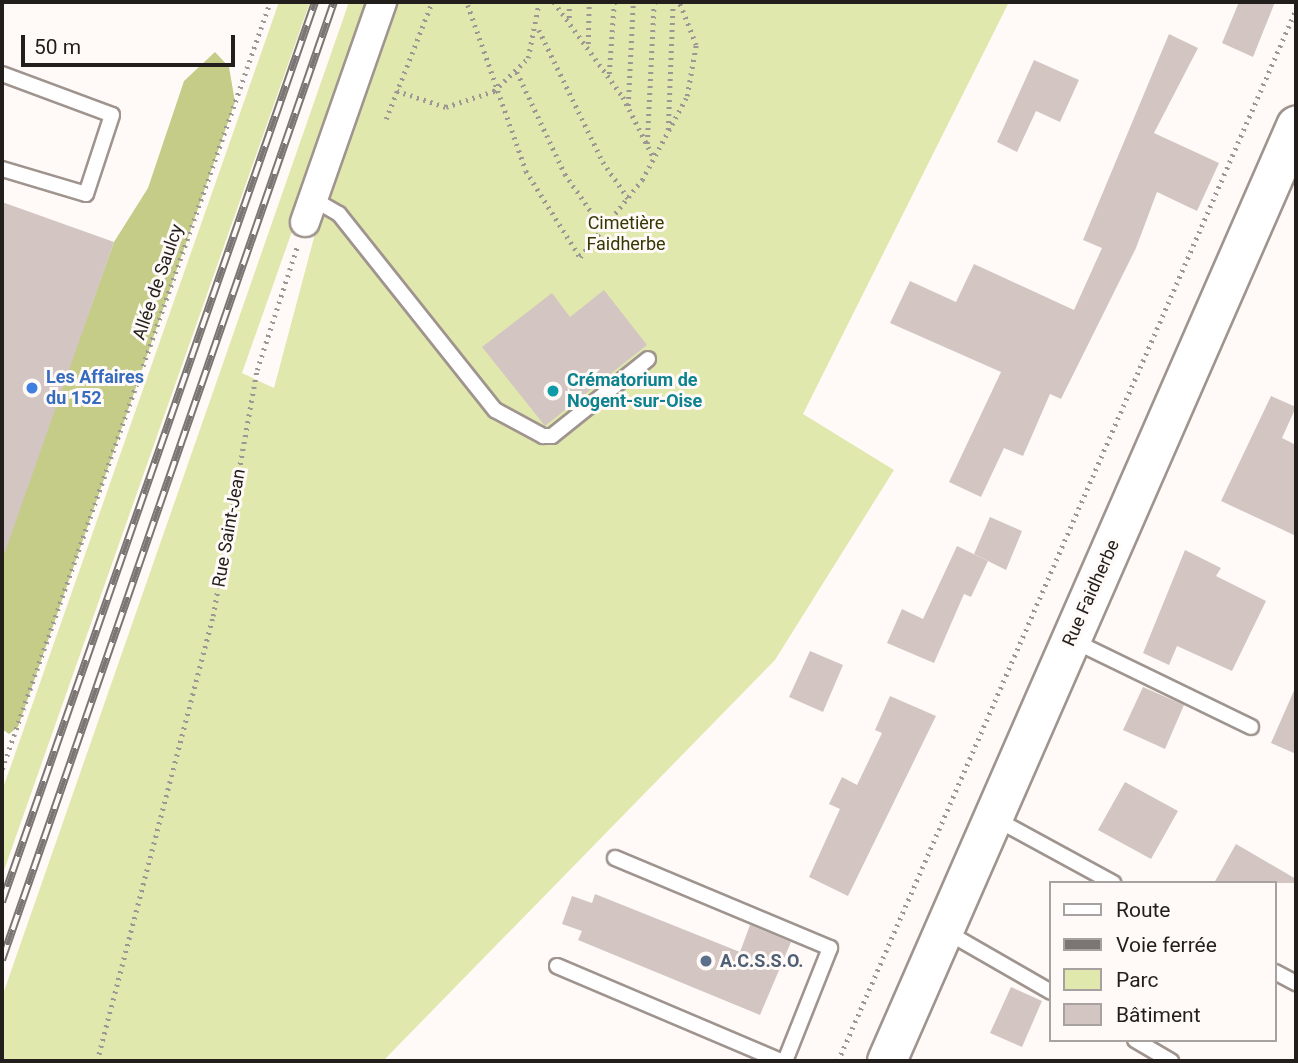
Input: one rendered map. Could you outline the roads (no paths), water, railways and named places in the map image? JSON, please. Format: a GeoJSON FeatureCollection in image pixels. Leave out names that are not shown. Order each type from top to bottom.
{"type":"FeatureCollection","features":[{"type":"Feature","properties":{"kind":"main road","name":"Rue Faidherbe"},"geometry":{"type":"LineString","coordinates":[[887,1061],[1296,126]]}},
{"type":"Feature","properties":{"kind":"street"},"geometry":{"type":"LineString","coordinates":[[309,210],[382,2]]}},
{"type":"Feature","properties":{"kind":"lane"},"geometry":{"type":"LineString","coordinates":[[2,74],[112,115],[86,194],[2,169]]}},
{"type":"Feature","properties":{"kind":"lane"},"geometry":{"type":"LineString","coordinates":[[309,210],[339,214],[495,410],[543,436],[552,436],[648,359]]}},
{"type":"Feature","properties":{"kind":"lane"},"geometry":{"type":"LineString","coordinates":[[1071,639],[1251,727]]}},
{"type":"Feature","properties":{"kind":"lane"},"geometry":{"type":"LineString","coordinates":[[993,817],[1109,881]]}},
{"type":"Feature","properties":{"kind":"lane"},"geometry":{"type":"LineString","coordinates":[[557,966],[783,1061],[830,948],[615,858]]}},
{"type":"Feature","properties":{"kind":"lane"},"geometry":{"type":"LineString","coordinates":[[944,931],[1050,991]]}},
{"type":"Feature","properties":{"kind":"lane"},"geometry":{"type":"LineString","coordinates":[[1277,973],[1296,984]]}},
{"type":"Feature","properties":{"kind":"lane"},"geometry":{"type":"LineString","coordinates":[[1138,1042],[1171,1061]]}},
{"type":"Feature","properties":{"kind":"railway"},"geometry":{"type":"LineString","coordinates":[[2,902],[315,2]]}},
{"type":"Feature","properties":{"kind":"railway"},"geometry":{"type":"LineString","coordinates":[[2,960],[334,2]]}},
{"type":"Feature","properties":{"kind":"place","name":"Les Affaires du 152"},"geometry":{"type":"Point","coordinates":[32,388]}},
{"type":"Feature","properties":{"kind":"place","name":"Crématorium de Nogent-sur-Oise"},"geometry":{"type":"Point","coordinates":[553,391]}},
{"type":"Feature","properties":{"kind":"place","name":"A.C.S.S.O."},"geometry":{"type":"Point","coordinates":[706,961]}},
{"type":"Feature","properties":{"kind":"park label","name":"Cimetière Faidherbe"},"geometry":{"type":"Point","coordinates":[626,234]}}]}
